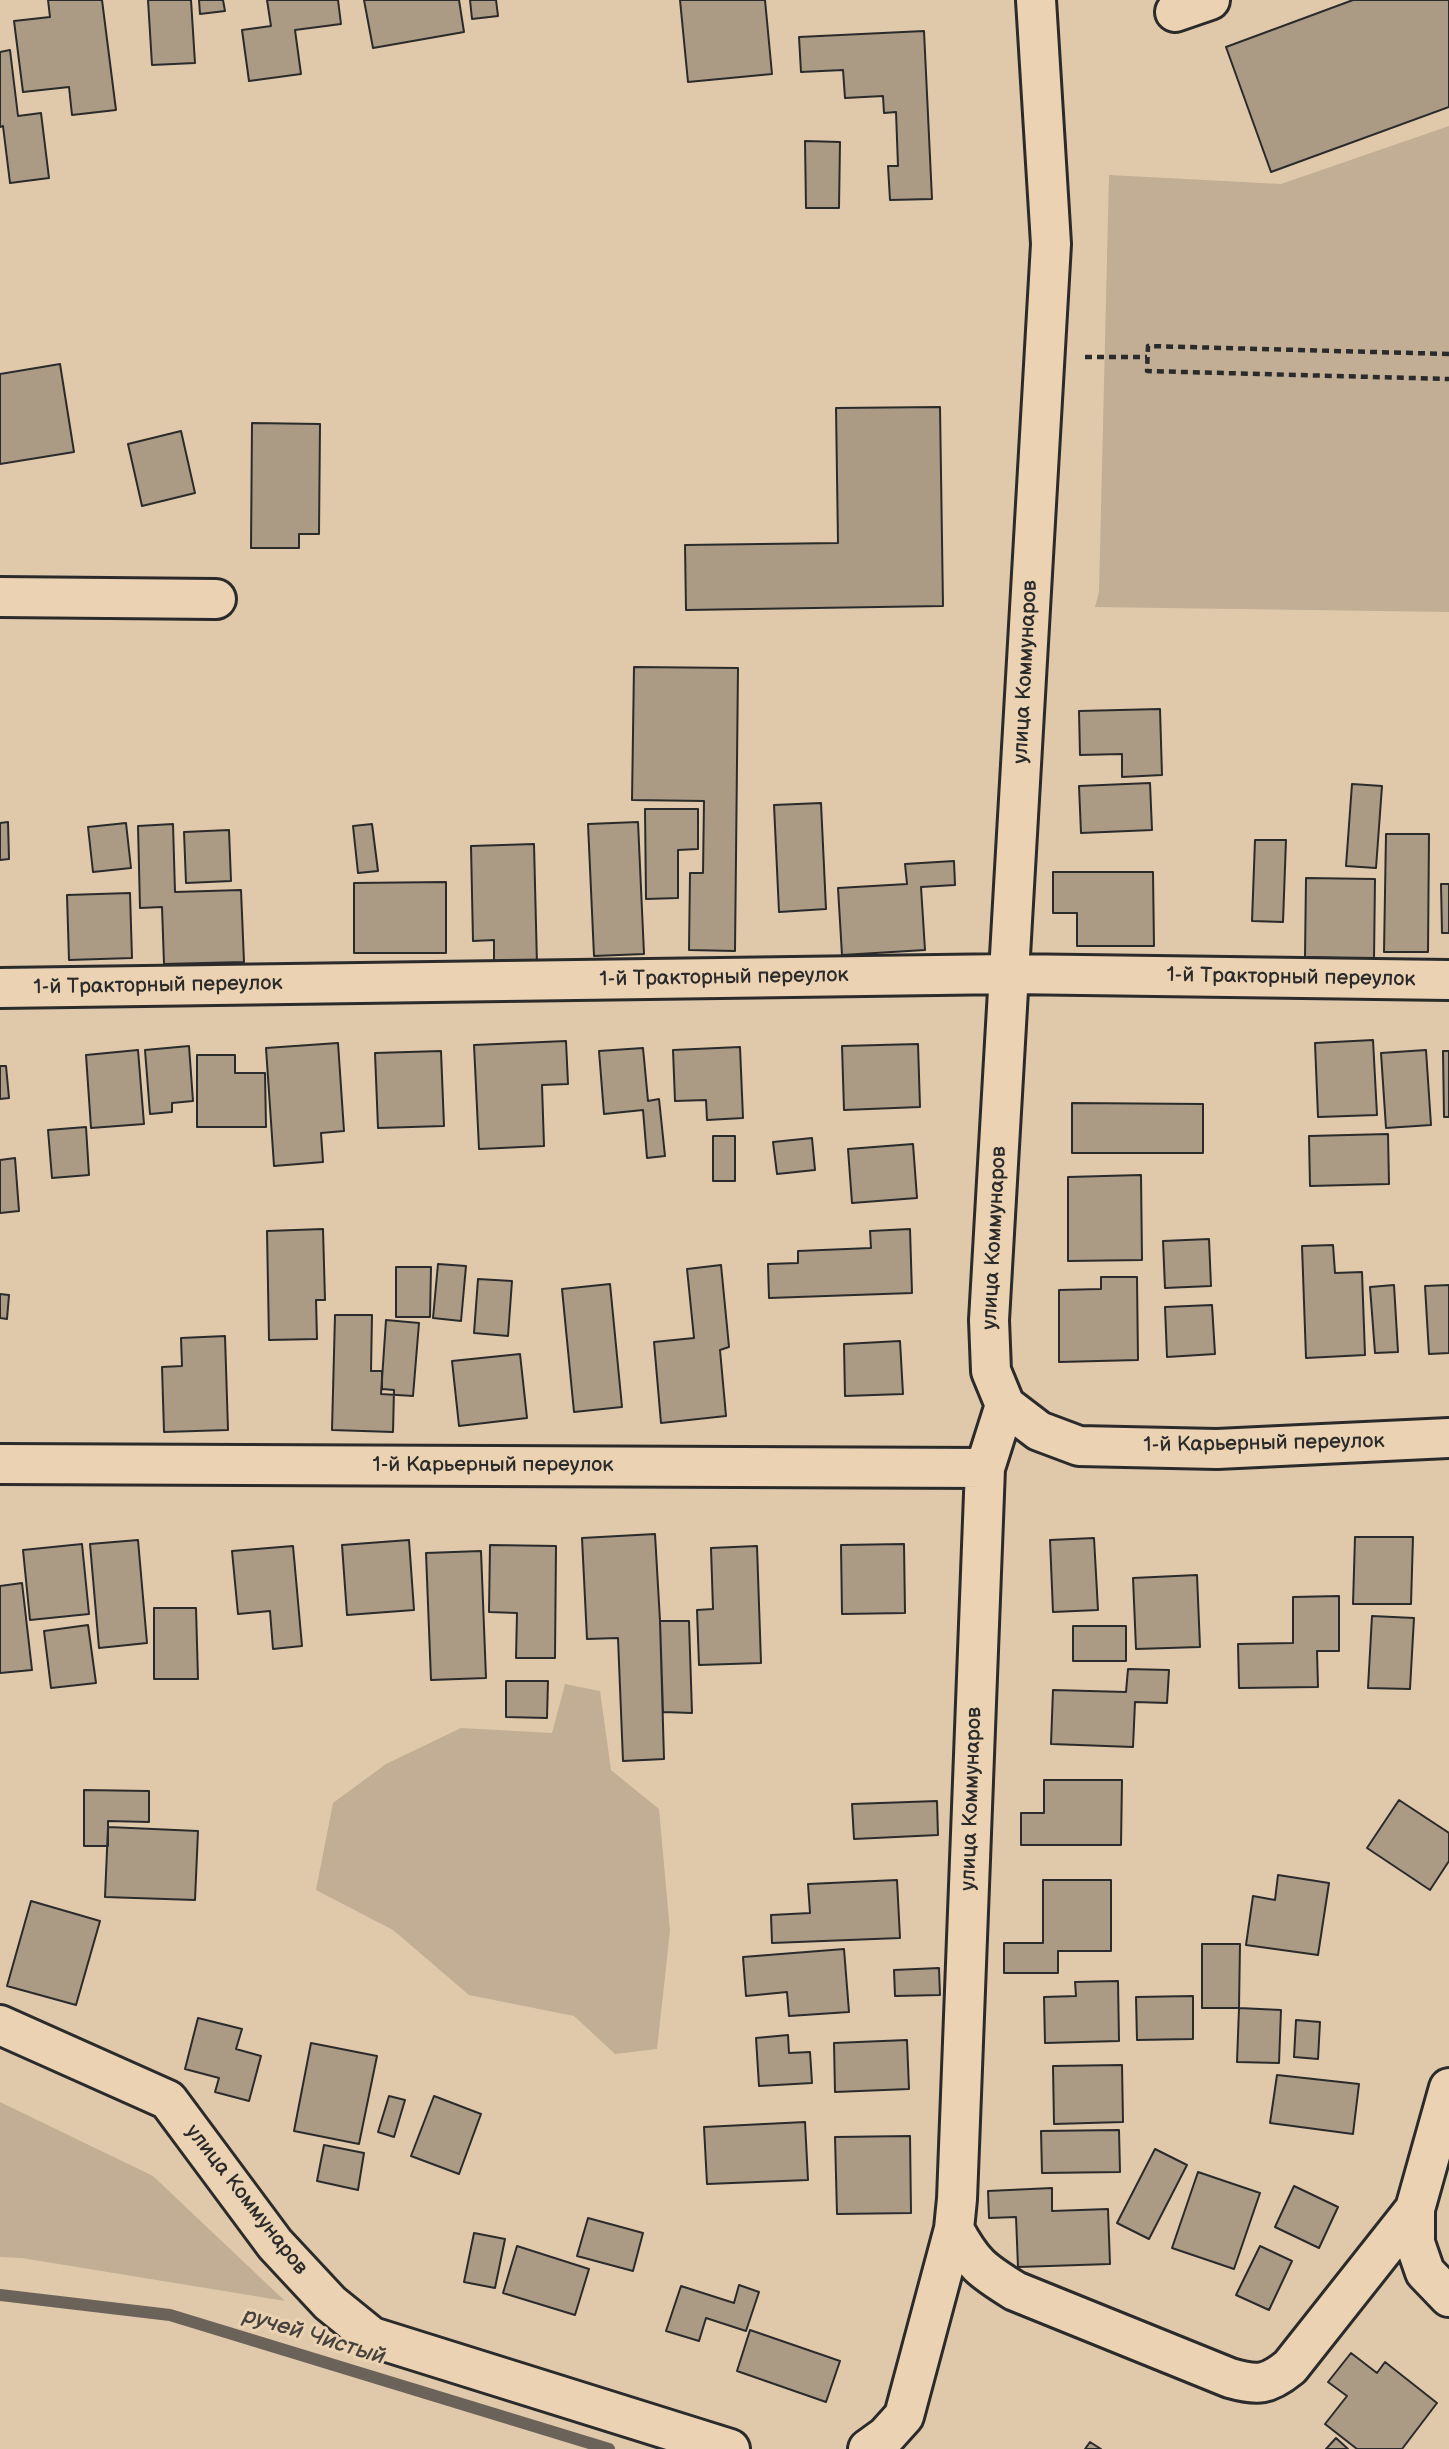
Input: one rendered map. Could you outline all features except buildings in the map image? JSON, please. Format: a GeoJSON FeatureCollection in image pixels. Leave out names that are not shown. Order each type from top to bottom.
{"type":"FeatureCollection","features":[{"type":"Feature","properties":{"kind":"street","name":"улица Коммунаров"},"geometry":{"type":"LineString","coordinates":[[868,2449],[886,2436],[904,2416],[954,2229],[957,2199],[985,1468],[1005,1405],[991,1371],[989,1320],[1051,244],[1036,0]]}},
{"type":"Feature","properties":{"kind":"street"},"geometry":{"type":"LineString","coordinates":[[0,597],[216,599]]}},
{"type":"Feature","properties":{"kind":"street","name":"1-й Тракторный переулок"},"geometry":{"type":"LineString","coordinates":[[0,988],[1009,974],[1449,980]]}},
{"type":"Feature","properties":{"kind":"street","name":"1-й Карьерный переулок"},"geometry":{"type":"LineString","coordinates":[[1005,1405],[1039,1431],[1079,1446],[1217,1449],[1449,1438]]}},
{"type":"Feature","properties":{"kind":"street","name":"1-й Карьерный переулок"},"geometry":{"type":"LineString","coordinates":[[0,1464],[985,1468]]}},
{"type":"Feature","properties":{"kind":"street","name":"улица Коммунаров"},"geometry":{"type":"LineString","coordinates":[[0,2025],[168,2100],[275,2244],[330,2303],[372,2337],[730,2449]]}},
{"type":"Feature","properties":{"kind":"street"},"geometry":{"type":"LineString","coordinates":[[1449,2088],[1415,2209],[1415,2243],[1425,2272],[1449,2297]]}},
{"type":"Feature","properties":{"kind":"street"},"geometry":{"type":"LineString","coordinates":[[954,2229],[968,2254],[986,2273],[1015,2291],[1230,2378],[1261,2384],[1276,2378],[1290,2367],[1415,2209]]}},
{"type":"Feature","properties":{"kind":"path"},"geometry":{"type":"LineString","coordinates":[[1449,354],[1148,346],[1147,358],[1147,371],[1449,379]]}},
{"type":"Feature","properties":{"kind":"path"},"geometry":{"type":"LineString","coordinates":[[1109,357],[1147,358]]}},
{"type":"Feature","properties":{"kind":"shaded area"},"geometry":{"type":"Polygon","coordinates":[[[1449,126],[1449,612],[1095,607],[1099,592],[1109,175],[1281,184],[1449,126]]]}},
{"type":"Feature","properties":{"kind":"shaded area"},"geometry":{"type":"Polygon","coordinates":[[[565,1684],[600,1691],[611,1770],[659,1809],[670,1931],[657,2049],[615,2054],[574,2016],[469,1995],[393,1930],[316,1890],[333,1803],[386,1764],[461,1728],[552,1733],[565,1684]]]}},
{"type":"Feature","properties":{"kind":"shaded area"},"geometry":{"type":"Polygon","coordinates":[[[0,2102],[153,2176],[285,2301],[22,2258],[0,2257],[0,2102]]]}},
{"type":"Feature","properties":{"kind":"waterway","name":"ручей Чистый"},"geometry":{"type":"LineString","coordinates":[[0,2295],[170,2315],[609,2449]]}}]}
